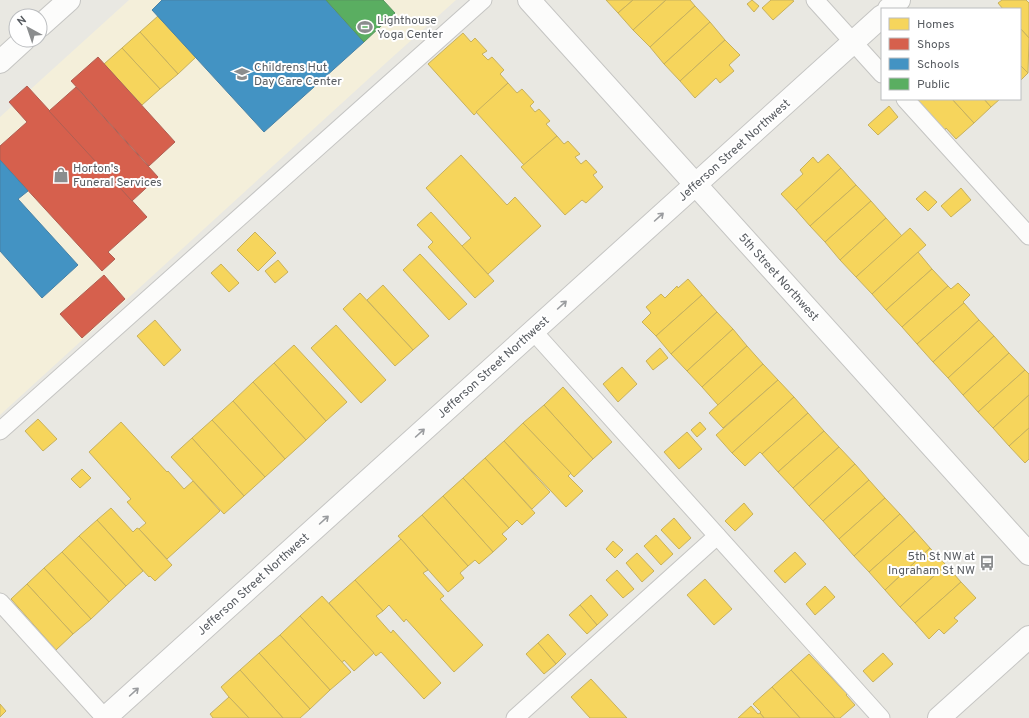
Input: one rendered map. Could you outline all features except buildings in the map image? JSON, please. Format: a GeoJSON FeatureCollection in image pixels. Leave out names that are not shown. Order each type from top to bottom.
{"type":"FeatureCollection","features":[{"type":"Feature","properties":{"kind":"street"},"geometry":{"type":"LineString","coordinates":[[48,19],[69,0]]}},
{"type":"Feature","properties":{"kind":"street","name":"5th Street Northwest"},"geometry":{"type":"LineString","coordinates":[[529,0],[1029,554]]}},
{"type":"Feature","properties":{"kind":"street"},"geometry":{"type":"LineString","coordinates":[[890,8],[899,0]]}},
{"type":"Feature","properties":{"kind":"street","name":"Jefferson Street Northwest"},"geometry":{"type":"LineString","coordinates":[[105,718],[881,17]]}},
{"type":"Feature","properties":{"kind":"street"},"geometry":{"type":"LineString","coordinates":[[0,62],[15,48]]}},
{"type":"Feature","properties":{"kind":"street"},"geometry":{"type":"LineString","coordinates":[[939,718],[1029,637]]}},
{"type":"Feature","properties":{"kind":"lane"},"geometry":{"type":"LineString","coordinates":[[0,431],[483,0]]}},
{"type":"Feature","properties":{"kind":"lane"},"geometry":{"type":"LineString","coordinates":[[815,0],[881,73]]}},
{"type":"Feature","properties":{"kind":"lane"},"geometry":{"type":"LineString","coordinates":[[906,100],[1029,236]]}},
{"type":"Feature","properties":{"kind":"lane"},"geometry":{"type":"LineString","coordinates":[[533,331],[881,718]]}},
{"type":"Feature","properties":{"kind":"lane"},"geometry":{"type":"LineString","coordinates":[[515,718],[717,536]]}},
{"type":"Feature","properties":{"kind":"lane"},"geometry":{"type":"LineString","coordinates":[[0,602],[105,718]]}},
{"type":"Feature","properties":{"kind":"shaded area"},"geometry":{"type":"Polygon","coordinates":[[[129,0],[456,0],[0,415],[0,117],[129,0]]]}},
{"type":"Feature","properties":{"kind":"place","name":"Lighthouse Yoga Center"},"geometry":{"type":"Point","coordinates":[365,27]}},
{"type":"Feature","properties":{"kind":"place","name":"Childrens Hut Day Care Center"},"geometry":{"type":"Point","coordinates":[242,74]}},
{"type":"Feature","properties":{"kind":"place","name":"Horton's Funeral Services"},"geometry":{"type":"Point","coordinates":[61,175]}},
{"type":"Feature","properties":{"kind":"place","name":"5th St NW at Ingraham St NW"},"geometry":{"type":"Point","coordinates":[987,563]}}]}
